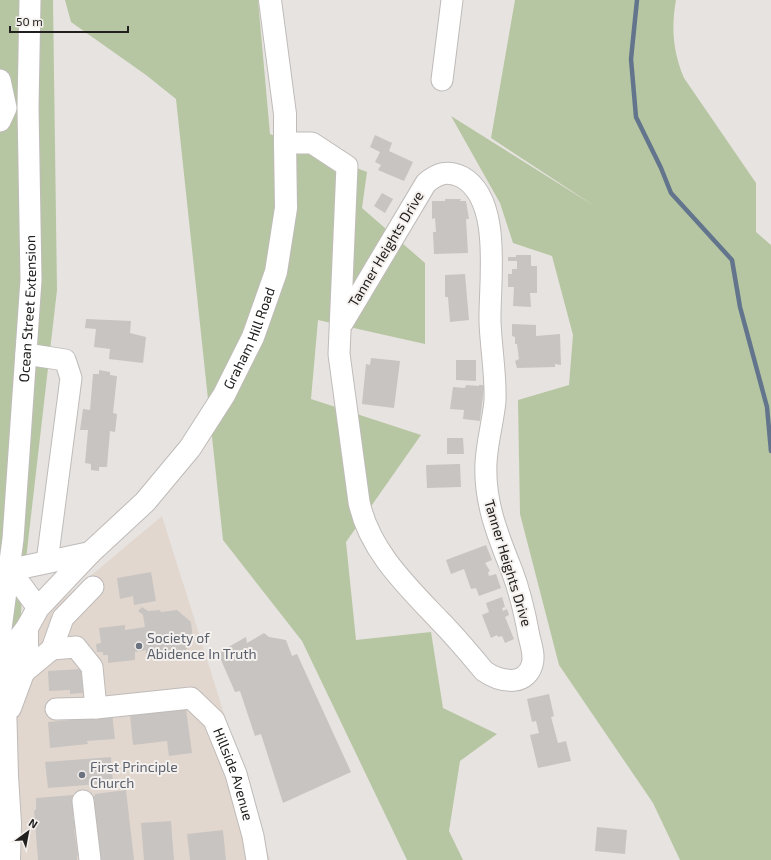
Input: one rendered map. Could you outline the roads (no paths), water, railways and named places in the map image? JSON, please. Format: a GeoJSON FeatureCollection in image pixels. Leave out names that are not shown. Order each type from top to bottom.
{"type":"FeatureCollection","features":[{"type":"Feature","properties":{"kind":"main road","name":"Graham Hill Road"},"geometry":{"type":"LineString","coordinates":[[14,668],[14,645],[28,628],[38,608],[90,553],[145,502],[190,448],[224,395],[253,338],[276,272],[286,208],[285,114],[270,0]]}},
{"type":"Feature","properties":{"kind":"main road"},"geometry":{"type":"LineString","coordinates":[[10,570],[90,553]]}},
{"type":"Feature","properties":{"kind":"main road"},"geometry":{"type":"LineString","coordinates":[[9,860],[10,824],[6,719],[14,668]]}},
{"type":"Feature","properties":{"kind":"street","name":"Ocean Street Extension"},"geometry":{"type":"LineString","coordinates":[[14,668],[0,636],[10,570],[31,280],[28,108],[30,0]]}},
{"type":"Feature","properties":{"kind":"street"},"geometry":{"type":"LineString","coordinates":[[442,80],[452,0]]}},
{"type":"Feature","properties":{"kind":"street"},"geometry":{"type":"LineString","coordinates":[[0,80],[6,108],[0,120]]}},
{"type":"Feature","properties":{"kind":"street","name":"Tanner Heights Drive"},"geometry":{"type":"LineString","coordinates":[[285,143],[312,143],[347,166],[342,324],[339,354],[359,502],[364,522],[382,554],[402,579],[484,670],[497,679],[509,681],[523,676],[532,667],[532,655],[520,599],[495,529],[486,491],[486,462],[495,388],[491,332],[490,231],[484,205],[478,192],[469,182],[458,175],[448,172],[435,176],[426,183],[342,324]]}},
{"type":"Feature","properties":{"kind":"street"},"geometry":{"type":"LineString","coordinates":[[26,354],[65,360],[71,378],[47,562]]}},
{"type":"Feature","properties":{"kind":"street"},"geometry":{"type":"LineString","coordinates":[[10,570],[38,608]]}},
{"type":"Feature","properties":{"kind":"street"},"geometry":{"type":"LineString","coordinates":[[52,649],[63,618],[93,587]]}},
{"type":"Feature","properties":{"kind":"street"},"geometry":{"type":"LineString","coordinates":[[14,668],[52,649],[76,647],[92,667],[96,708],[56,709]]}},
{"type":"Feature","properties":{"kind":"street","name":"Hillside Avenue"},"geometry":{"type":"LineString","coordinates":[[96,708],[191,698],[214,720],[217,727],[236,774],[253,836],[257,860]]}},
{"type":"Feature","properties":{"kind":"street"},"geometry":{"type":"LineString","coordinates":[[83,801],[90,860]]}},
{"type":"Feature","properties":{"kind":"waterway"},"geometry":{"type":"LineString","coordinates":[[637,0],[631,59],[636,117],[661,168],[671,193],[732,260],[740,307],[767,407],[771,451]]}},
{"type":"Feature","properties":{"kind":"place","name":"Society of Abidence In Truth"},"geometry":{"type":"Point","coordinates":[139,646]}},
{"type":"Feature","properties":{"kind":"place","name":"First Principle Church"},"geometry":{"type":"Point","coordinates":[82,775]}}]}
